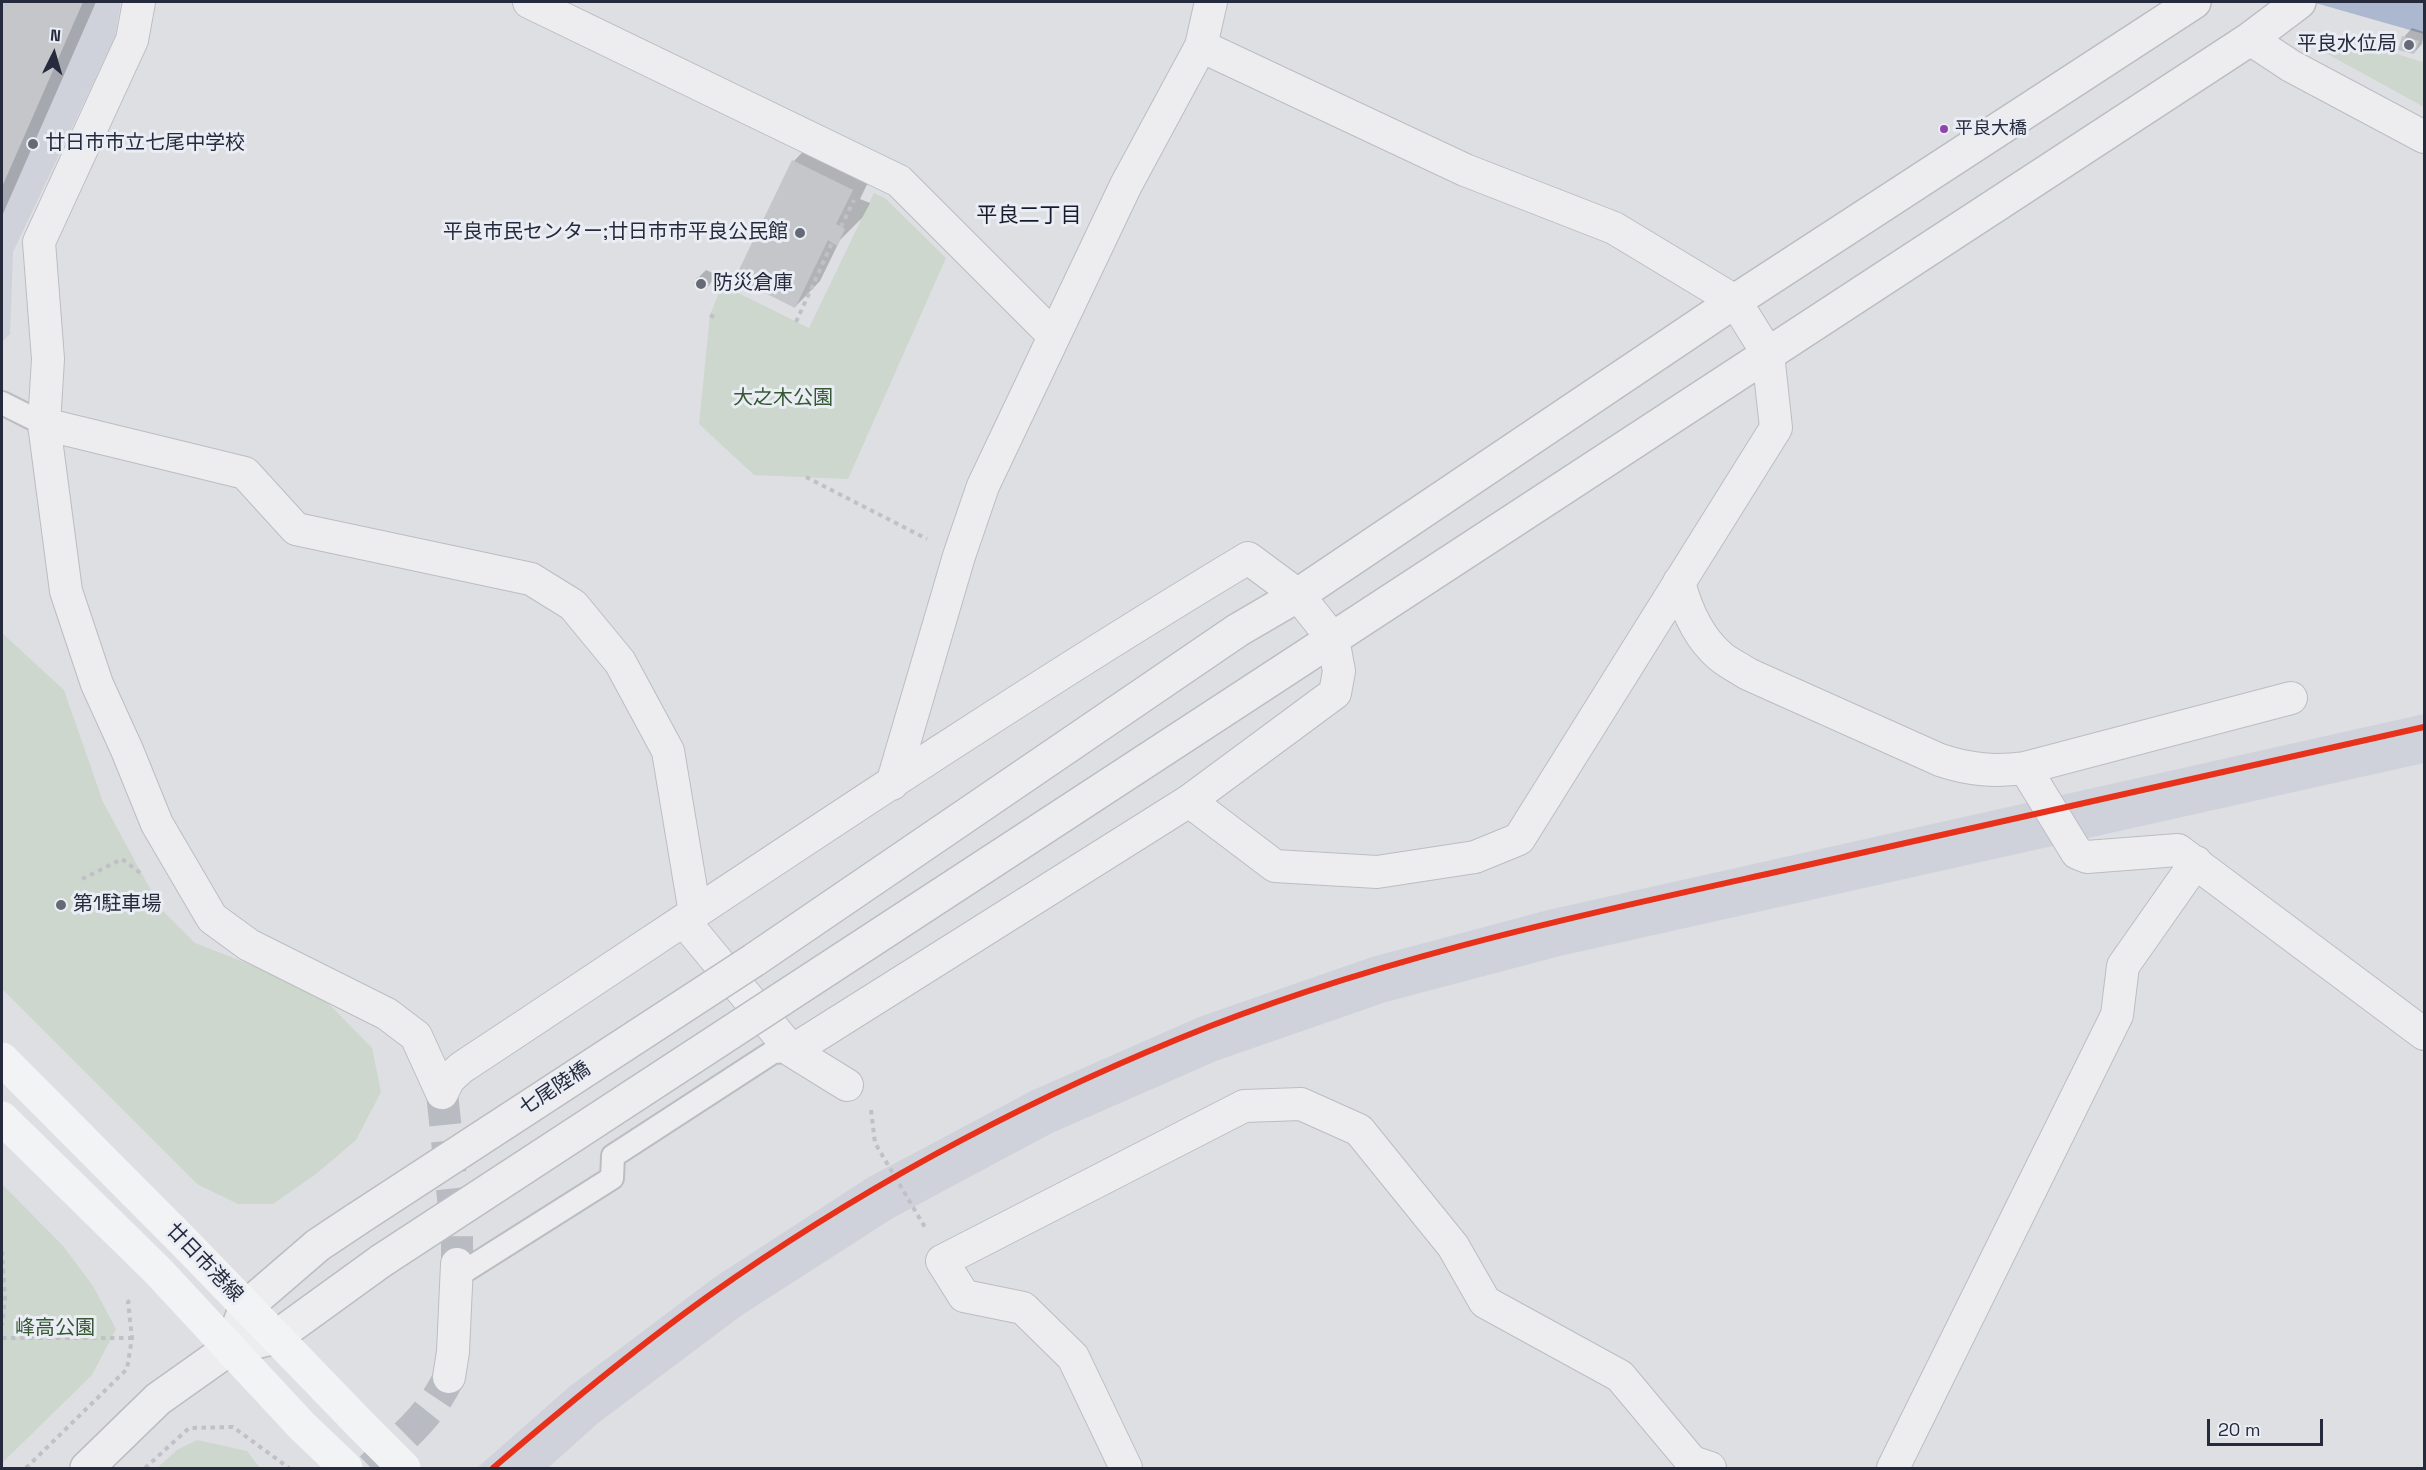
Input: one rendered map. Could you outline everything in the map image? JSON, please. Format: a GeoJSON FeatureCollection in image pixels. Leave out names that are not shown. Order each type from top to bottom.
{"type":"FeatureCollection","features":[{"type":"Feature","properties":{"kind":"main road","name":"廿日市港線"},"geometry":{"type":"LineString","coordinates":[[2,1059],[404,1468]]}},
{"type":"Feature","properties":{"kind":"main road","name":"廿日市港線"},"geometry":{"type":"LineString","coordinates":[[2,1118],[158,1271],[302,1426],[339,1461]]}},
{"type":"Feature","properties":{"kind":"street"},"geometry":{"type":"LineString","coordinates":[[139,2],[132,40],[39,242],[48,359],[44,424],[66,591],[97,684],[157,824],[212,918],[249,945],[395,1019],[416,1036],[442,1093],[449,1079],[461,1068],[892,784],[1173,603],[1248,558],[1298,595],[1333,639],[1339,671],[1335,693],[1189,801],[792,1052],[773,1052],[613,1156],[612,1178],[457,1270],[453,1352],[448,1377]]}},
{"type":"Feature","properties":{"kind":"street"},"geometry":{"type":"LineString","coordinates":[[529,2],[898,181],[1054,336]]}},
{"type":"Feature","properties":{"kind":"street"},"geometry":{"type":"LineString","coordinates":[[892,784],[959,556],[983,486],[1126,185],[1201,46],[1211,2]]}},
{"type":"Feature","properties":{"kind":"street","name":"七尾陸橋"},"geometry":{"type":"LineString","coordinates":[[246,1307],[318,1245],[754,960],[1238,630],[1298,595],[1736,301],[2194,2]]}},
{"type":"Feature","properties":{"kind":"street"},"geometry":{"type":"LineString","coordinates":[[87,1468],[158,1399],[230,1348],[276,1337],[381,1261],[2254,36],[2299,2]]}},
{"type":"Feature","properties":{"kind":"street"},"geometry":{"type":"LineString","coordinates":[[2254,36],[2291,66],[2424,137]]}},
{"type":"Feature","properties":{"kind":"street"},"geometry":{"type":"LineString","coordinates":[[1189,801],[1275,866],[1377,872],[1475,857],[1520,839],[1776,428],[1768,354],[1736,301],[1614,228],[1465,170],[1201,46]]}},
{"type":"Feature","properties":{"kind":"street"},"geometry":{"type":"LineString","coordinates":[[2,403],[44,424],[245,473],[296,529],[531,579],[573,605],[620,662],[668,751],[689,917],[792,1052],[847,1085]]}},
{"type":"Feature","properties":{"kind":"street"},"geometry":{"type":"LineString","coordinates":[[1679,582],[1683,599],[1698,630],[1720,656],[1748,674],[1940,760],[1981,771],[2025,768],[2291,698]]}},
{"type":"Feature","properties":{"kind":"street"},"geometry":{"type":"LineString","coordinates":[[2025,768],[2077,853],[2087,857],[2178,850],[2424,1034]]}},
{"type":"Feature","properties":{"kind":"street"},"geometry":{"type":"LineString","coordinates":[[1893,1468],[2117,1015],[2123,966],[2196,862]]}},
{"type":"Feature","properties":{"kind":"street"},"geometry":{"type":"LineString","coordinates":[[1126,1468],[1073,1357],[1023,1308],[963,1296],[942,1261],[1244,1106],[1301,1104],[1359,1130],[1453,1246],[1485,1302],[1620,1376],[1692,1462],[1710,1468]]}},
{"type":"Feature","properties":{"kind":"street"},"geometry":{"type":"LineString","coordinates":[[230,1348],[246,1307]]}},
{"type":"Feature","properties":{"kind":"path"},"geometry":{"type":"LineString","coordinates":[[796,321],[832,243]]}},
{"type":"Feature","properties":{"kind":"path"},"geometry":{"type":"LineString","coordinates":[[710,315],[716,318]]}},
{"type":"Feature","properties":{"kind":"path"},"geometry":{"type":"LineString","coordinates":[[806,477],[959,556]]}},
{"type":"Feature","properties":{"kind":"path"},"geometry":{"type":"LineString","coordinates":[[81,879],[122,860],[144,876],[139,865]]}},
{"type":"Feature","properties":{"kind":"path"},"geometry":{"type":"LineString","coordinates":[[875,1143],[928,1234]]}},
{"type":"Feature","properties":{"kind":"path"},"geometry":{"type":"LineString","coordinates":[[2,1251],[5,1299],[2,1325]]}},
{"type":"Feature","properties":{"kind":"path"},"geometry":{"type":"LineString","coordinates":[[26,1468],[127,1369],[132,1338],[128,1302]]}},
{"type":"Feature","properties":{"kind":"path"},"geometry":{"type":"LineString","coordinates":[[2,1338],[132,1338]]}},
{"type":"Feature","properties":{"kind":"path"},"geometry":{"type":"LineString","coordinates":[[146,1468],[189,1428],[233,1427],[290,1468]]}},
{"type":"Feature","properties":{"kind":"shaded area","name":"廿日市市立七尾中学校"},"geometry":{"type":"Polygon","coordinates":[[[2,2],[121,2],[115,37],[13,252],[10,334],[2,342],[2,2]]]}},
{"type":"Feature","properties":{"kind":"shaded area"},"geometry":{"type":"Polygon","coordinates":[[[2424,714],[2424,763],[1560,956],[1386,1002],[1216,1061],[1052,1133],[893,1218],[742,1315],[598,1423],[548,1468],[477,1468],[569,1387],[715,1277],[869,1177],[1031,1091],[1199,1017],[1372,957],[1548,910],[2424,714]]]}},
{"type":"Feature","properties":{"kind":"green space"},"geometry":{"type":"Polygon","coordinates":[[[2339,35],[2422,62],[2424,58],[2424,107],[2322,51],[2339,35]]]}},
{"type":"Feature","properties":{"kind":"green space","name":"大之木公園"},"geometry":{"type":"Polygon","coordinates":[[[874,193],[885,198],[946,258],[848,479],[754,475],[699,424],[710,315],[722,285],[809,328],[874,193]]]}},
{"type":"Feature","properties":{"kind":"green space","name":"第1駐車場"},"geometry":{"type":"Polygon","coordinates":[[[2,633],[64,690],[103,802],[161,909],[195,943],[259,968],[322,997],[372,1048],[381,1092],[356,1140],[316,1174],[273,1204],[238,1204],[197,1184],[2,989],[2,633]]]}},
{"type":"Feature","properties":{"kind":"green space","name":"峰高公園"},"geometry":{"type":"Polygon","coordinates":[[[2,1184],[63,1246],[93,1286],[116,1329],[92,1375],[2,1463],[2,1184]]]}},
{"type":"Feature","properties":{"kind":"green space"},"geometry":{"type":"Polygon","coordinates":[[[197,1440],[247,1451],[260,1468],[157,1468],[177,1450],[197,1440]]]}},
{"type":"Feature","properties":{"kind":"water"},"geometry":{"type":"Polygon","coordinates":[[[2312,2],[2424,2],[2424,34],[2312,2]]]}},
{"type":"Feature","properties":{"kind":"building"},"geometry":{"type":"Polygon","coordinates":[[[2,2],[83,2],[2,187],[2,2]]]}},
{"type":"Feature","properties":{"kind":"building","name":"平良水位局"},"geometry":{"type":"Polygon","coordinates":[[[2402,36],[2419,41],[2414,54],[2398,50],[2402,36]]]}},
{"type":"Feature","properties":{"kind":"building","name":"平良市民センター;廿日市市平良公民館"},"geometry":{"type":"Polygon","coordinates":[[[792,160],[853,190],[836,224],[845,229],[837,246],[828,240],[795,308],[735,278],[792,160]]]}},
{"type":"Feature","properties":{"kind":"building","name":"防災倉庫"},"geometry":{"type":"Polygon","coordinates":[[[697,277],[709,283],[706,290],[693,284],[697,277]]]}},
{"type":"Feature","properties":{"kind":"tunnel"},"geometry":{"type":"LineString","coordinates":[[442,1093],[457,1236],[457,1264]]}},
{"type":"Feature","properties":{"kind":"tunnel"},"geometry":{"type":"LineString","coordinates":[[371,1468],[424,1415],[442,1391],[449,1377]]}},
{"type":"Feature","properties":{"kind":"transit line"},"geometry":{"type":"LineString","coordinates":[[493,1468],[598,1380],[679,1317],[819,1222],[935,1154],[1055,1093],[1116,1065],[1250,1011],[1398,963],[1548,924],[2424,727]]}},
{"type":"Feature","properties":{"kind":"place","name":"平良水位局"},"geometry":{"type":"Point","coordinates":[2409,45]}},
{"type":"Feature","properties":{"kind":"place","name":"平良大橋"},"geometry":{"type":"Point","coordinates":[1944,129]}},
{"type":"Feature","properties":{"kind":"place","name":"廿日市市立七尾中学校"},"geometry":{"type":"Point","coordinates":[33,144]}},
{"type":"Feature","properties":{"kind":"place","name":"平良市民センター;廿日市市平良公民館"},"geometry":{"type":"Point","coordinates":[800,233]}},
{"type":"Feature","properties":{"kind":"place","name":"防災倉庫"},"geometry":{"type":"Point","coordinates":[701,284]}},
{"type":"Feature","properties":{"kind":"place","name":"第1駐車場"},"geometry":{"type":"Point","coordinates":[61,905]}},
{"type":"Feature","properties":{"kind":"district","name":"平良二丁目"},"geometry":{"type":"Point","coordinates":[1029,216]}}]}
